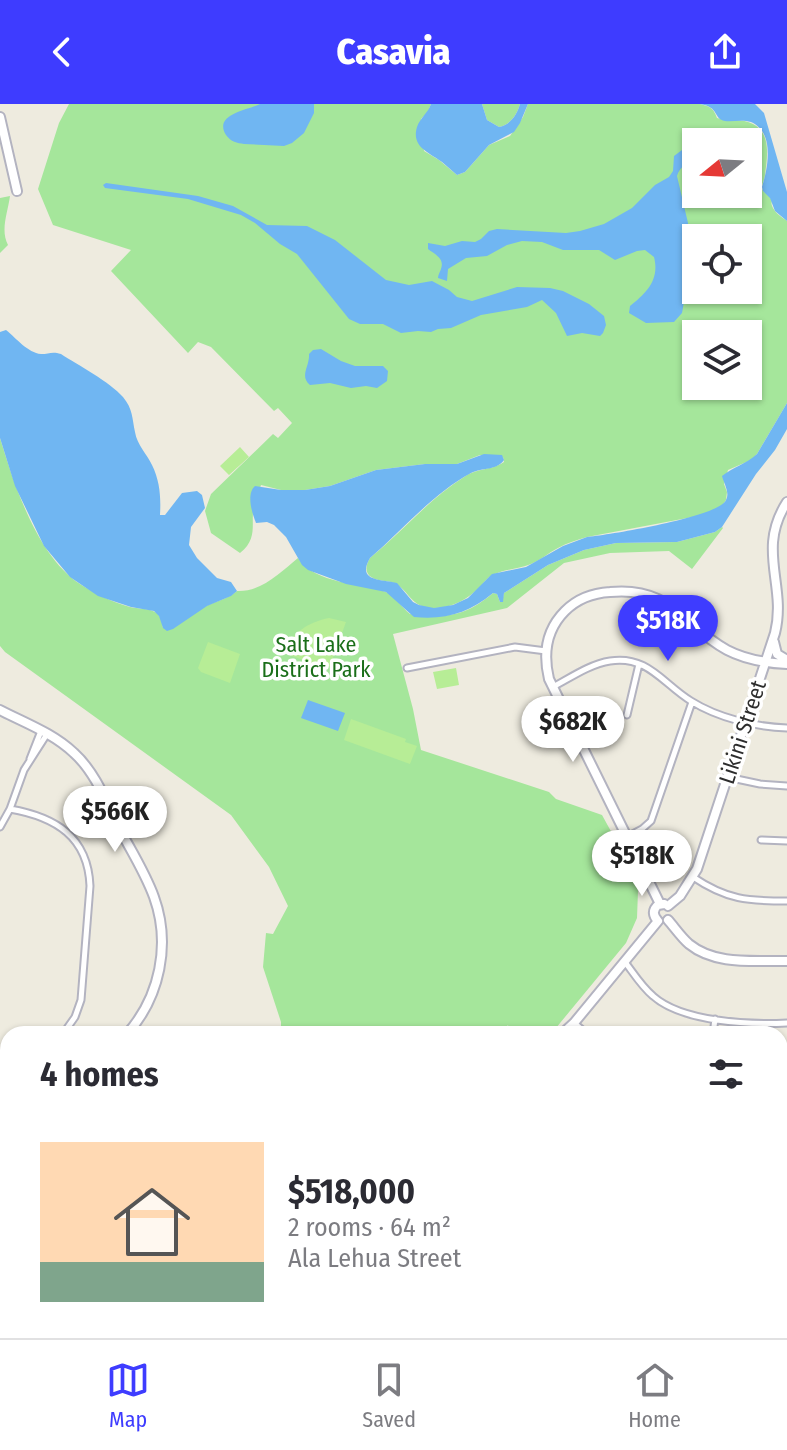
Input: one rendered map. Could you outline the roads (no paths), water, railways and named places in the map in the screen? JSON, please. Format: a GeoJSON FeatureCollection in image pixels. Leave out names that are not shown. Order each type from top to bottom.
{"type":"FeatureCollection","features":[{"type":"Feature","properties":{"kind":"street"},"geometry":{"type":"LineString","coordinates":[[0,117],[17,191]]}},
{"type":"Feature","properties":{"kind":"street","name":"Likini Street"},"geometry":{"type":"LineString","coordinates":[[664,905],[680,896],[693,877],[775,633],[778,610],[772,543],[778,517],[787,502]]}},
{"type":"Feature","properties":{"kind":"street"},"geometry":{"type":"LineString","coordinates":[[664,905],[654,910],[658,921],[668,920],[671,915],[627,837],[553,687],[547,671],[546,651],[553,628],[574,603],[596,594],[627,591],[661,600],[723,648],[743,657],[765,662],[787,662]]}},
{"type":"Feature","properties":{"kind":"street"},"geometry":{"type":"LineString","coordinates":[[775,633],[774,647],[787,662]]}},
{"type":"Feature","properties":{"kind":"street"},"geometry":{"type":"LineString","coordinates":[[407,668],[515,647],[546,651]]}},
{"type":"Feature","properties":{"kind":"street"},"geometry":{"type":"LineString","coordinates":[[553,687],[604,662],[624,660],[657,673],[692,702],[718,713],[746,722],[787,728]]}},
{"type":"Feature","properties":{"kind":"street"},"geometry":{"type":"LineString","coordinates":[[627,715],[639,664]]}},
{"type":"Feature","properties":{"kind":"street"},"geometry":{"type":"LineString","coordinates":[[627,837],[651,821],[692,702]]}},
{"type":"Feature","properties":{"kind":"street"},"geometry":{"type":"LineString","coordinates":[[0,710],[44,732],[74,753],[91,773],[150,888],[163,937],[160,969],[146,1008],[133,1026]]}},
{"type":"Feature","properties":{"kind":"street"},"geometry":{"type":"LineString","coordinates":[[0,827],[30,755],[44,732]]}},
{"type":"Feature","properties":{"kind":"street"},"geometry":{"type":"LineString","coordinates":[[727,777],[753,784],[787,786]]}},
{"type":"Feature","properties":{"kind":"street"},"geometry":{"type":"LineString","coordinates":[[10,809],[43,817],[63,829],[80,847],[89,870],[81,1000],[69,1026]]}},
{"type":"Feature","properties":{"kind":"street"},"geometry":{"type":"LineString","coordinates":[[761,840],[787,841]]}},
{"type":"Feature","properties":{"kind":"street"},"geometry":{"type":"LineString","coordinates":[[693,877],[734,898],[787,901]]}},
{"type":"Feature","properties":{"kind":"street"},"geometry":{"type":"LineString","coordinates":[[668,920],[692,946],[715,957],[787,961]]}},
{"type":"Feature","properties":{"kind":"street"},"geometry":{"type":"LineString","coordinates":[[571,1026],[658,921]]}},
{"type":"Feature","properties":{"kind":"street"},"geometry":{"type":"LineString","coordinates":[[625,962],[655,998],[683,1012],[731,1023],[787,1023]]}},
{"type":"Feature","properties":{"kind":"street"},"geometry":{"type":"LineString","coordinates":[[714,1026],[715,1019]]}},
{"type":"Feature","properties":{"kind":"street"},"geometry":{"type":"LineString","coordinates":[[574,1023],[578,1026]]}},
{"type":"Feature","properties":{"kind":"water"},"geometry":{"type":"Polygon","coordinates":[[[260,104],[314,104],[314,113],[304,133],[284,146],[244,144],[230,139],[223,128],[224,122],[260,104]]]}},
{"type":"Feature","properties":{"kind":"water"},"geometry":{"type":"Polygon","coordinates":[[[431,104],[482,104],[487,120],[499,127],[512,119],[520,104],[528,104],[514,132],[489,145],[465,172],[457,175],[422,148],[417,140],[417,127],[431,104]]]}},
{"type":"Feature","properties":{"kind":"water"},"geometry":{"type":"Polygon","coordinates":[[[700,104],[755,104],[764,113],[787,192],[787,221],[775,211],[770,198],[763,191],[768,151],[762,128],[751,122],[721,120],[714,110],[700,104]]]}},
{"type":"Feature","properties":{"kind":"water"},"geometry":{"type":"Polygon","coordinates":[[[682,150],[682,168],[677,176],[688,224],[682,224],[684,304],[682,313],[674,322],[646,323],[629,313],[630,306],[646,291],[655,273],[654,257],[645,250],[615,260],[599,250],[563,250],[542,242],[522,241],[487,256],[466,258],[448,269],[447,281],[438,278],[442,262],[428,249],[428,243],[445,246],[462,241],[475,242],[497,229],[566,233],[604,224],[632,208],[655,185],[669,177],[673,171],[674,156],[682,150]]]}},
{"type":"Feature","properties":{"kind":"water"},"geometry":{"type":"Polygon","coordinates":[[[103,185],[198,196],[233,206],[267,225],[307,226],[335,240],[386,280],[409,285],[432,281],[457,297],[472,301],[517,287],[563,291],[589,304],[604,316],[606,325],[600,336],[582,333],[567,336],[556,313],[542,300],[527,307],[481,315],[451,328],[431,332],[401,333],[383,324],[360,324],[349,319],[297,254],[241,215],[188,199],[105,188],[103,185]]]}},
{"type":"Feature","properties":{"kind":"water"},"geometry":{"type":"Polygon","coordinates":[[[6,330],[31,351],[61,354],[123,397],[130,410],[136,437],[157,477],[160,515],[165,515],[182,493],[197,491],[202,495],[205,508],[191,527],[189,545],[217,578],[231,582],[237,591],[167,631],[154,611],[98,596],[70,577],[44,546],[15,486],[0,438],[0,332],[6,330]]]}},
{"type":"Feature","properties":{"kind":"water"},"geometry":{"type":"Polygon","coordinates":[[[321,349],[355,366],[383,366],[388,371],[387,381],[377,388],[351,388],[330,383],[310,385],[305,378],[309,354],[321,349]]]}},
{"type":"Feature","properties":{"kind":"water"},"geometry":{"type":"Polygon","coordinates":[[[787,403],[787,429],[722,527],[715,532],[677,542],[616,543],[584,550],[548,565],[504,593],[503,602],[493,593],[475,606],[447,616],[414,617],[386,592],[346,584],[308,570],[274,525],[256,523],[250,499],[255,486],[305,490],[330,486],[376,470],[457,464],[484,454],[502,455],[504,460],[497,466],[471,473],[443,491],[370,558],[367,566],[368,575],[397,583],[419,605],[434,608],[453,605],[468,598],[492,574],[526,567],[563,546],[587,537],[684,519],[719,506],[727,497],[722,476],[757,454],[787,403]]]}},
{"type":"Feature","properties":{"kind":"water"},"geometry":{"type":"Polygon","coordinates":[[[308,700],[345,713],[338,731],[301,718],[308,700]]]}},
{"type":"Feature","properties":{"kind":"park label","name":"Salt Lake District Park"},"geometry":{"type":"Point","coordinates":[316,656]}}]}
